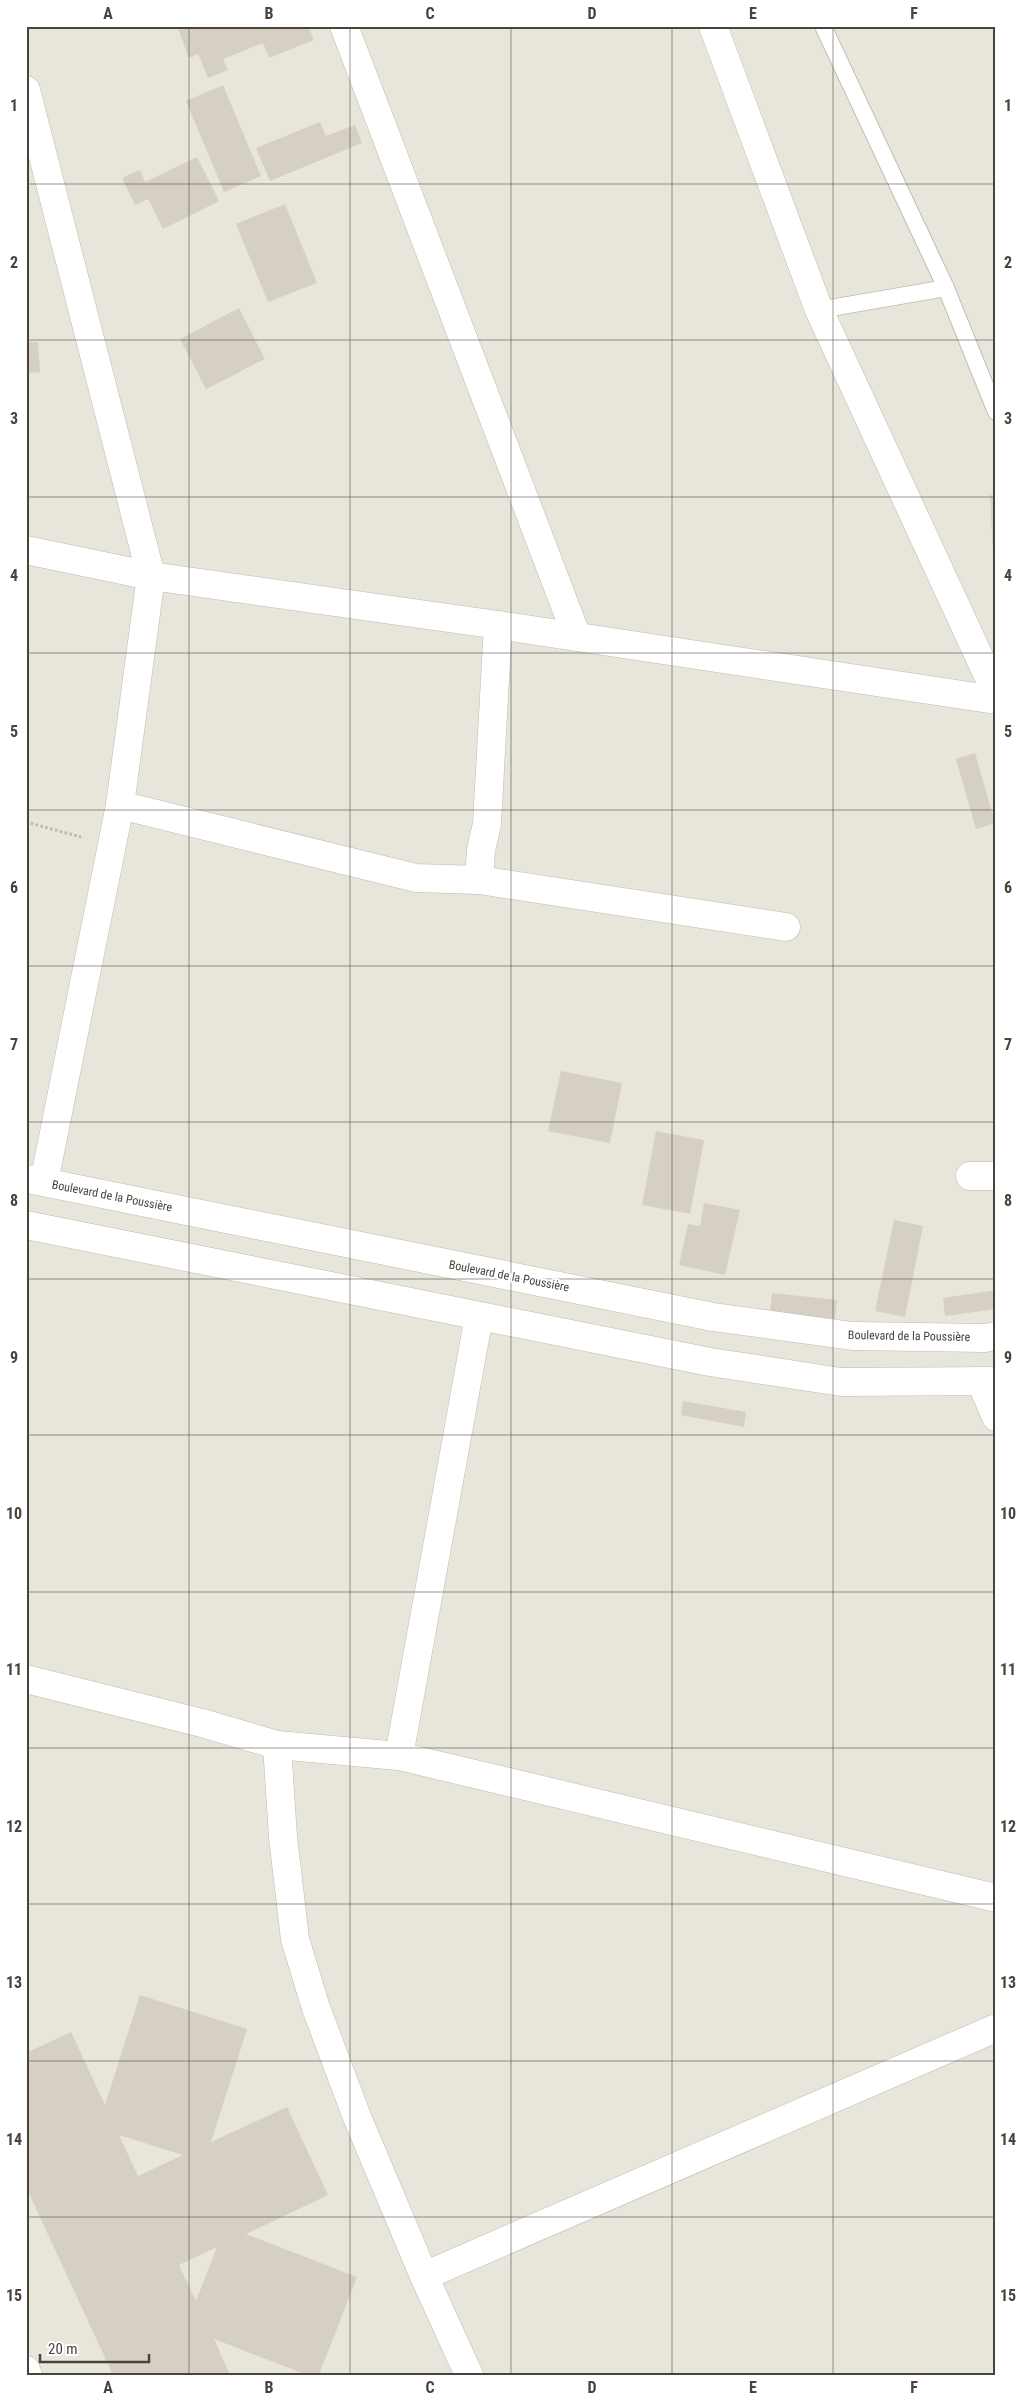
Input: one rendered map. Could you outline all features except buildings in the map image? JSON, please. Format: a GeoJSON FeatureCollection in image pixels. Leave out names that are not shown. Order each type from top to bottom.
{"type":"FeatureCollection","features":[{"type":"Feature","properties":{"kind":"street"},"geometry":{"type":"LineString","coordinates":[[344,26],[577,637]]}},
{"type":"Feature","properties":{"kind":"street"},"geometry":{"type":"LineString","coordinates":[[713,26],[818,310],[996,693]]}},
{"type":"Feature","properties":{"kind":"street"},"geometry":{"type":"LineString","coordinates":[[26,90],[150,576],[120,805],[35,1180]]}},
{"type":"Feature","properties":{"kind":"street"},"geometry":{"type":"LineString","coordinates":[[26,550],[150,576],[498,625],[996,700]]}},
{"type":"Feature","properties":{"kind":"street"},"geometry":{"type":"LineString","coordinates":[[479,880],[481,850],[488,824],[498,625]]}},
{"type":"Feature","properties":{"kind":"street"},"geometry":{"type":"LineString","coordinates":[[120,805],[416,878],[479,880],[786,927]]}},
{"type":"Feature","properties":{"kind":"street","name":"Boulevard de la Poussière"},"geometry":{"type":"LineString","coordinates":[[35,1180],[713,1317],[852,1336],[985,1338],[996,1336]]}},
{"type":"Feature","properties":{"kind":"street"},"geometry":{"type":"LineString","coordinates":[[26,1225],[710,1362],[841,1382],[989,1381],[996,1417]]}},
{"type":"Feature","properties":{"kind":"street"},"geometry":{"type":"LineString","coordinates":[[399,1756],[479,1316]]}},
{"type":"Feature","properties":{"kind":"street"},"geometry":{"type":"LineString","coordinates":[[26,1679],[192,1720],[277,1745],[399,1756],[996,1898]]}},
{"type":"Feature","properties":{"kind":"street"},"geometry":{"type":"LineString","coordinates":[[277,1745],[283,1837],[295,1939],[316,2008],[357,2117],[424,2276],[469,2375]]}},
{"type":"Feature","properties":{"kind":"street"},"geometry":{"type":"LineString","coordinates":[[424,2276],[996,2028]]}},
{"type":"Feature","properties":{"kind":"street"},"geometry":{"type":"LineString","coordinates":[[26,2370],[28,2375]]}},
{"type":"Feature","properties":{"kind":"lane"},"geometry":{"type":"LineString","coordinates":[[823,26],[946,288],[996,412]]}},
{"type":"Feature","properties":{"kind":"lane"},"geometry":{"type":"LineString","coordinates":[[818,310],[946,288]]}},
{"type":"Feature","properties":{"kind":"path"},"geometry":{"type":"LineString","coordinates":[[26,822],[112,845]]}},
{"type":"Feature","properties":{"kind":"shaded area"},"geometry":{"type":"Polygon","coordinates":[[[26,26],[996,26],[996,2375],[26,2375],[26,26]]]}}]}
